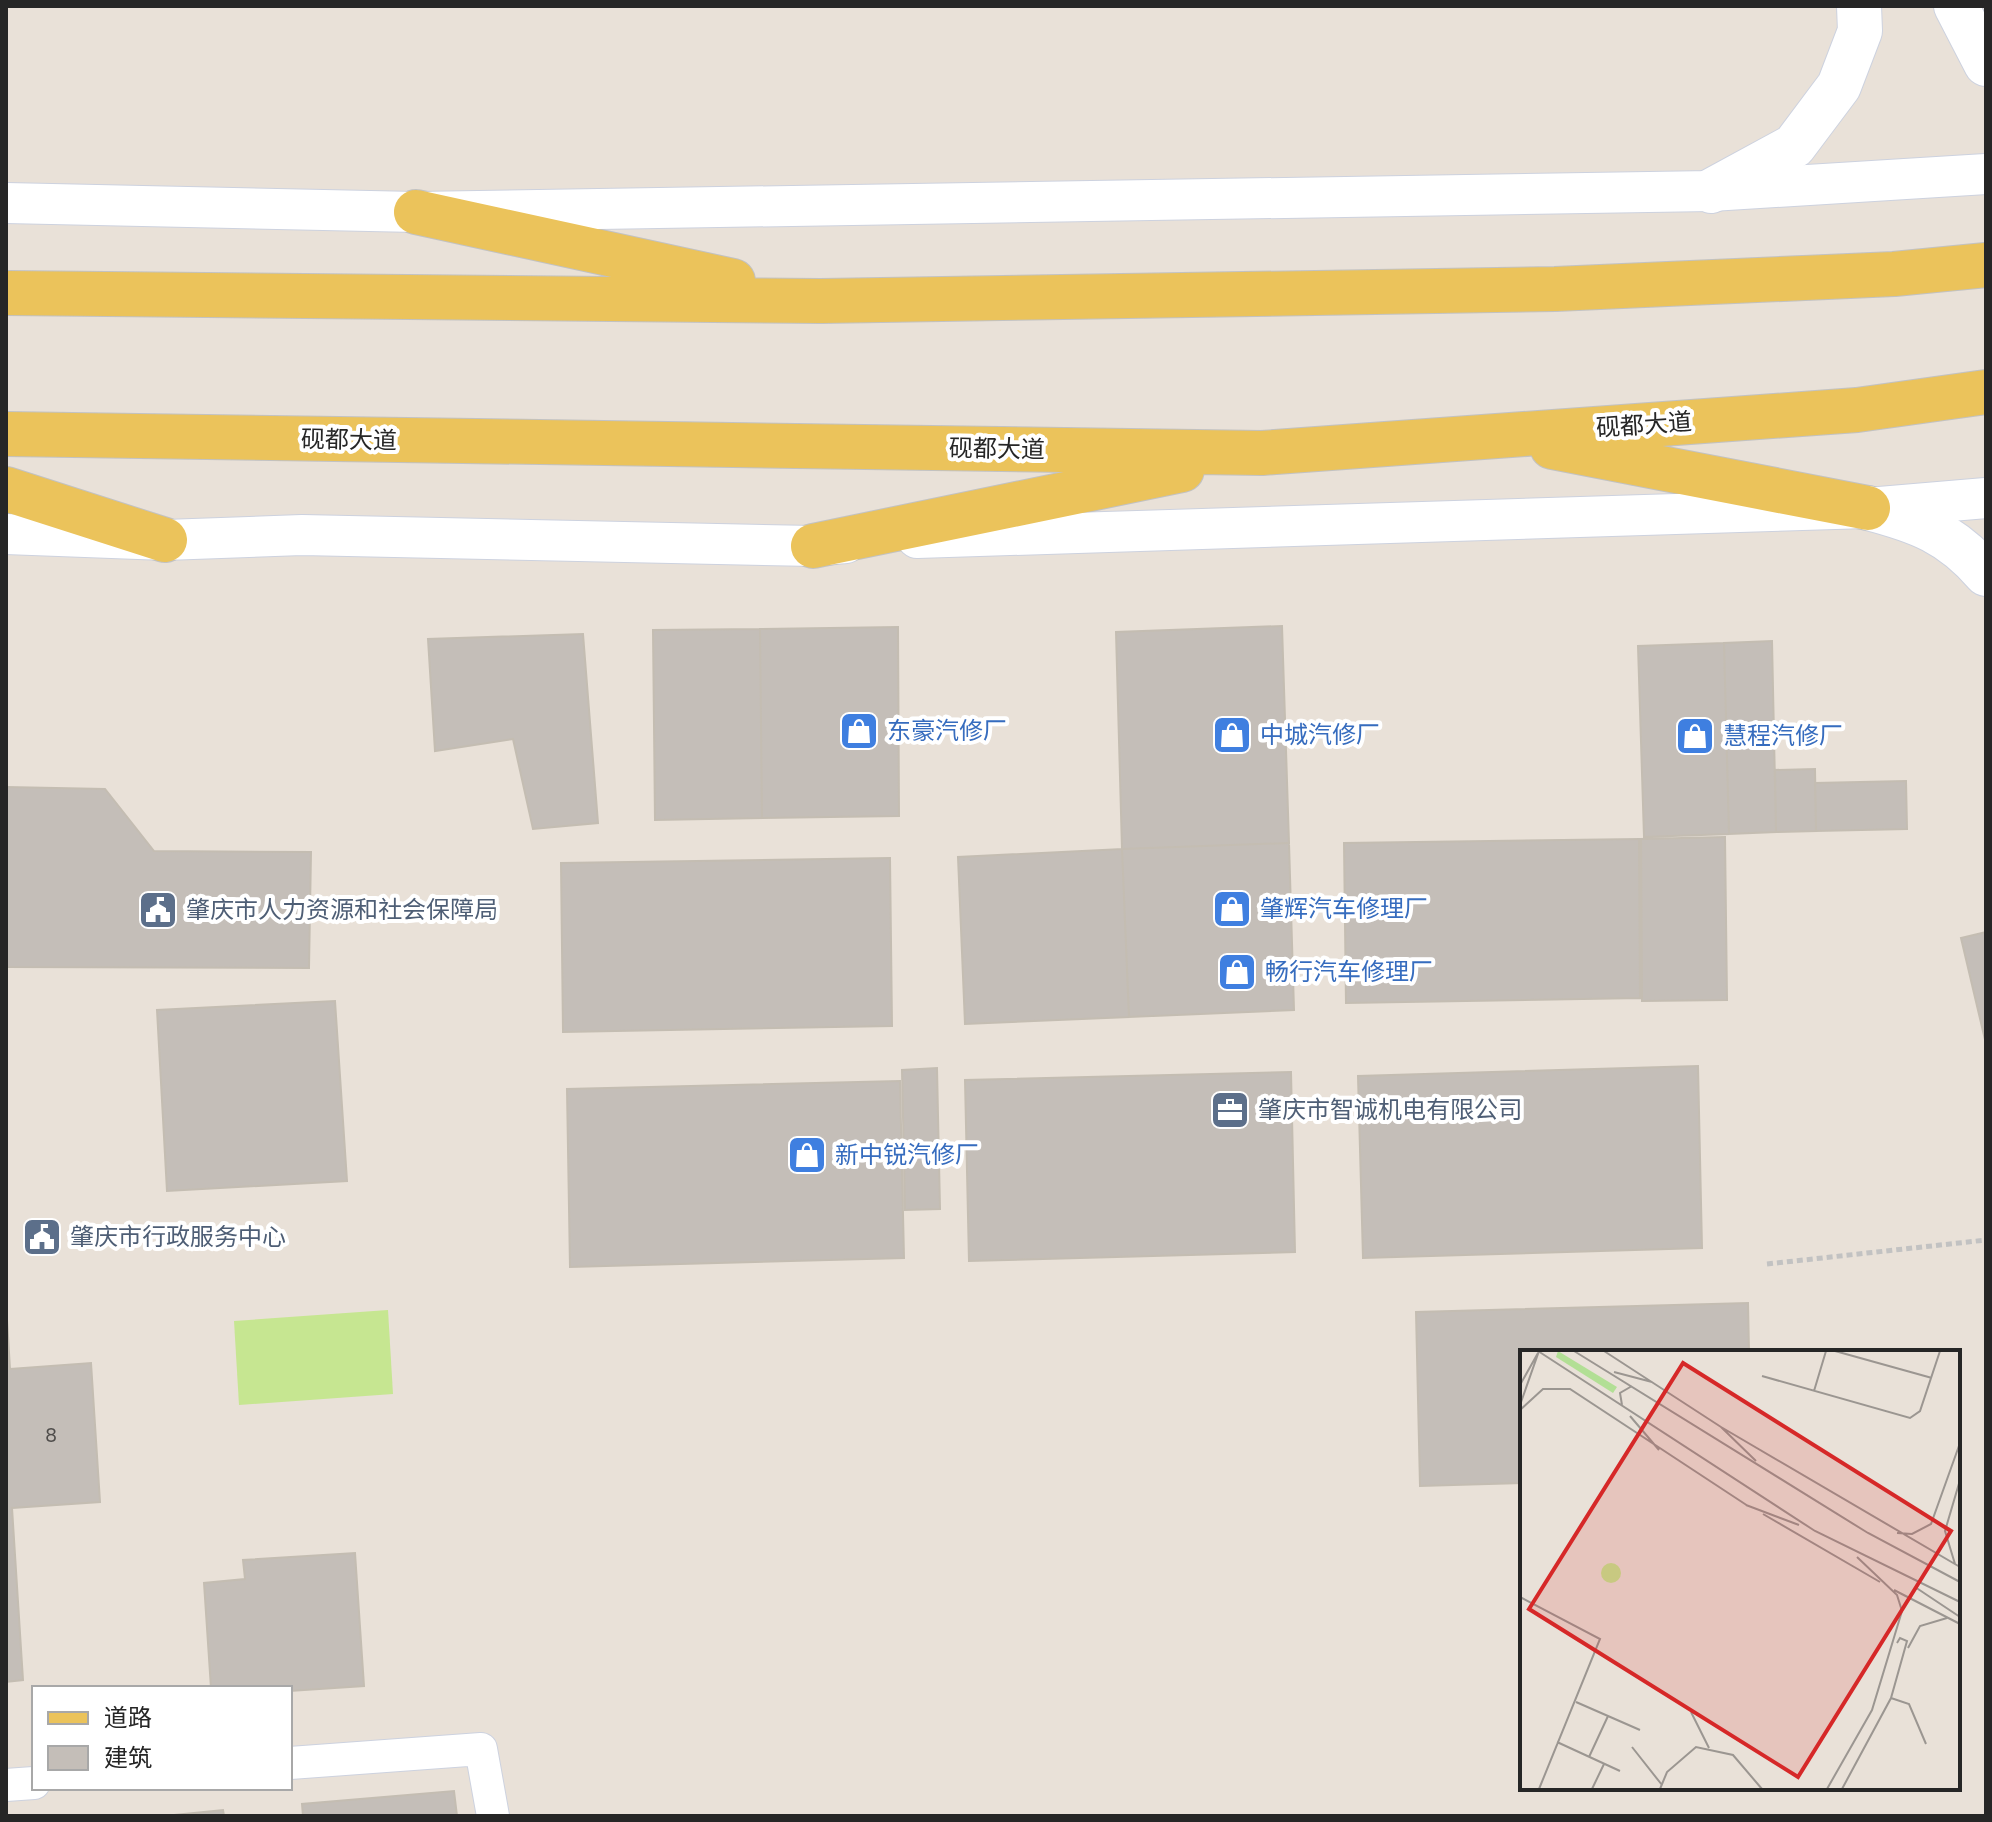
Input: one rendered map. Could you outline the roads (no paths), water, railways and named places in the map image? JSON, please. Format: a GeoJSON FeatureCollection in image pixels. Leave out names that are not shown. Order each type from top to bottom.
{"type":"FeatureCollection","features":[{"type":"Feature","properties":{"kind":"main road"},"geometry":{"type":"LineString","coordinates":[[1711,191],[1794,146],[1839,86],[1860,31],[1859,6]]}},
{"type":"Feature","properties":{"kind":"main road"},"geometry":{"type":"LineString","coordinates":[[1956,6],[1986,64]]}},
{"type":"Feature","properties":{"kind":"main road"},"geometry":{"type":"LineString","coordinates":[[416,212],[821,301]]}},
{"type":"Feature","properties":{"kind":"main road"},"geometry":{"type":"LineString","coordinates":[[6,293],[821,301],[1555,289],[1894,274],[1986,265]]}},
{"type":"Feature","properties":{"kind":"main road","name":"砚都大道"},"geometry":{"type":"LineString","coordinates":[[6,434],[1262,453],[1857,410],[1986,392]]}},
{"type":"Feature","properties":{"kind":"main road"},"geometry":{"type":"LineString","coordinates":[[1857,410],[1986,417]]}},
{"type":"Feature","properties":{"kind":"main road"},"geometry":{"type":"LineString","coordinates":[[1494,435],[1868,508],[1918,521],[1965,550],[1986,574]]}},
{"type":"Feature","properties":{"kind":"main road"},"geometry":{"type":"LineString","coordinates":[[813,546],[1262,453]]}},
{"type":"Feature","properties":{"kind":"main road"},"geometry":{"type":"LineString","coordinates":[[6,489],[165,540]]}},
{"type":"Feature","properties":{"kind":"street"},"geometry":{"type":"LineString","coordinates":[[6,203],[416,212],[1711,191],[1986,174]]}},
{"type":"Feature","properties":{"kind":"street"},"geometry":{"type":"LineString","coordinates":[[6,534],[165,540],[302,535],[813,546],[925,537],[1868,508],[1986,498]]}},
{"type":"Feature","properties":{"kind":"street"},"geometry":{"type":"LineString","coordinates":[[292,1763],[481,1749],[493,1816]]}},
{"type":"Feature","properties":{"kind":"street"},"geometry":{"type":"LineString","coordinates":[[6,1785],[32,1783]]}},
{"type":"Feature","properties":{"kind":"place","name":"东豪汽修厂"},"geometry":{"type":"Point","coordinates":[859,731]}},
{"type":"Feature","properties":{"kind":"place","name":"中城汽修厂"},"geometry":{"type":"Point","coordinates":[1232,735]}},
{"type":"Feature","properties":{"kind":"place","name":"慧程汽修厂"},"geometry":{"type":"Point","coordinates":[1695,736]}},
{"type":"Feature","properties":{"kind":"place","name":"肇辉汽车修理厂"},"geometry":{"type":"Point","coordinates":[1232,909]}},
{"type":"Feature","properties":{"kind":"place","name":"肇庆市人力资源和社会保障局"},"geometry":{"type":"Point","coordinates":[158,910]}},
{"type":"Feature","properties":{"kind":"place","name":"畅行汽车修理厂"},"geometry":{"type":"Point","coordinates":[1237,972]}},
{"type":"Feature","properties":{"kind":"place","name":"肇庆市智诚机电有限公司"},"geometry":{"type":"Point","coordinates":[1230,1110]}},
{"type":"Feature","properties":{"kind":"place","name":"新中锐汽修厂"},"geometry":{"type":"Point","coordinates":[807,1155]}},
{"type":"Feature","properties":{"kind":"place","name":"肇庆市行政服务中心"},"geometry":{"type":"Point","coordinates":[42,1237]}}]}
